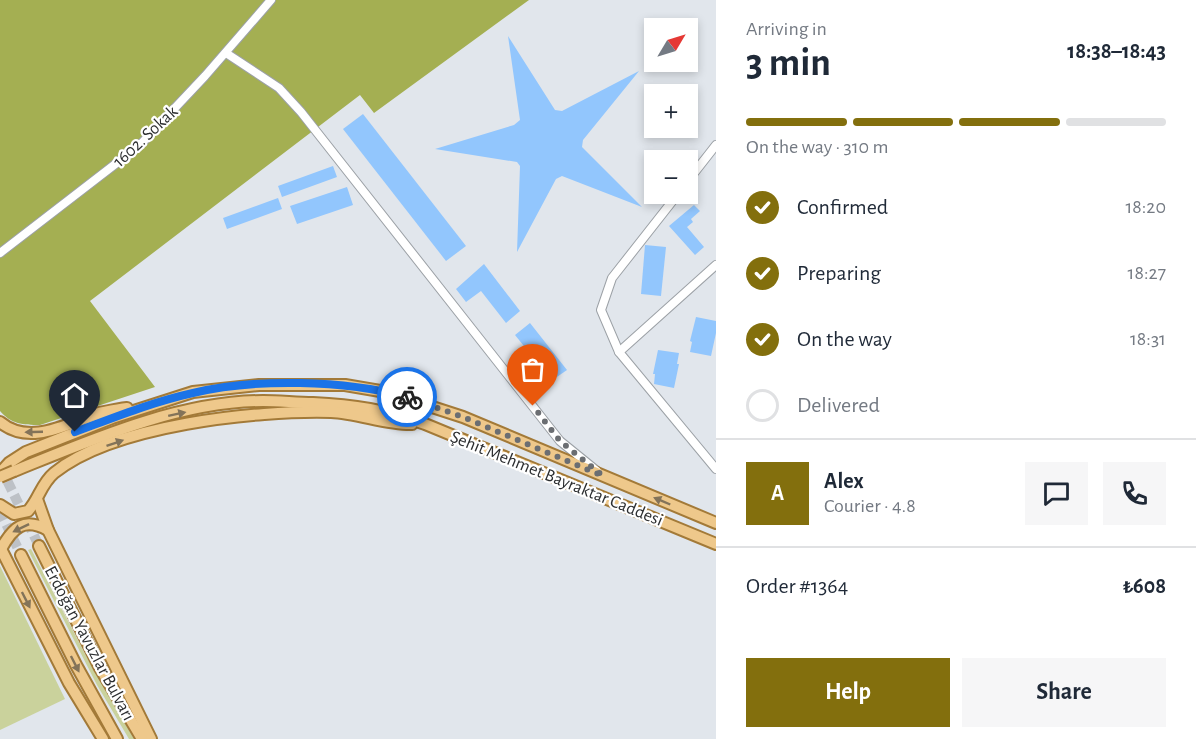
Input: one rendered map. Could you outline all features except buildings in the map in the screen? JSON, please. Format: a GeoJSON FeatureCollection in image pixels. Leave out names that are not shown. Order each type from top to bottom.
{"type":"FeatureCollection","features":[{"type":"Feature","properties":{"kind":"main road","name":"Şehit Mehmet Bayraktar Caddesi"},"geometry":{"type":"LineString","coordinates":[[12,467],[20,455],[56,440],[152,405],[205,390],[259,385],[317,384],[371,388],[406,397],[463,417],[716,523]]}},
{"type":"Feature","properties":{"kind":"main road","name":"Şehit Mehmet Bayraktar Caddesi"},"geometry":{"type":"LineString","coordinates":[[12,467],[144,422],[226,405],[261,401],[343,405],[393,412],[716,544]]}},
{"type":"Feature","properties":{"kind":"main road"},"geometry":{"type":"LineString","coordinates":[[0,422],[19,432],[37,433],[106,412],[152,405]]}},
{"type":"Feature","properties":{"kind":"main road"},"geometry":{"type":"LineString","coordinates":[[0,505],[14,514],[28,511],[45,482],[75,459],[125,440],[179,425],[278,412],[333,412],[408,424],[424,424]]}},
{"type":"Feature","properties":{"kind":"main road"},"geometry":{"type":"LineString","coordinates":[[0,475],[12,467]]}},
{"type":"Feature","properties":{"kind":"main road"},"geometry":{"type":"LineString","coordinates":[[37,499],[48,530],[151,739]]}},
{"type":"Feature","properties":{"kind":"main road"},"geometry":{"type":"LineString","coordinates":[[48,530],[37,524],[24,524],[14,530],[0,548],[69,683],[103,739]]}},
{"type":"Feature","properties":{"kind":"main road","name":"Erdoğan Yavuzlar Bulvarı"},"geometry":{"type":"LineString","coordinates":[[39,546],[100,668],[142,739]]}},
{"type":"Feature","properties":{"kind":"main road","name":"Erdoğan Yavuzlar Bulvarı"},"geometry":{"type":"LineString","coordinates":[[21,555],[76,665],[117,739]]}},
{"type":"Feature","properties":{"kind":"street","name":"1602. Sokak"},"geometry":{"type":"LineString","coordinates":[[0,253],[140,145],[226,53],[271,0]]}},
{"type":"Feature","properties":{"kind":"street"},"geometry":{"type":"LineString","coordinates":[[226,53],[279,88],[301,112],[560,441],[603,476]]}},
{"type":"Feature","properties":{"kind":"street"},"geometry":{"type":"LineString","coordinates":[[698,168],[716,145]]}},
{"type":"Feature","properties":{"kind":"street"},"geometry":{"type":"LineString","coordinates":[[670,204],[612,278],[601,310],[619,352],[716,469]]}},
{"type":"Feature","properties":{"kind":"street"},"geometry":{"type":"LineString","coordinates":[[619,352],[716,265]]}},
{"type":"Feature","properties":{"kind":"green space"},"geometry":{"type":"Polygon","coordinates":[[[0,0],[529,0],[374,113],[360,95],[90,301],[155,387],[40,425],[28,425],[8,419],[0,411],[0,0]]]}},
{"type":"Feature","properties":{"kind":"green space"},"geometry":{"type":"Polygon","coordinates":[[[31,549],[86,656],[134,739],[129,739],[97,685],[28,550],[31,549]]]}},
{"type":"Feature","properties":{"kind":"green space"},"geometry":{"type":"Polygon","coordinates":[[[0,566],[65,699],[0,730],[0,566]]]}},
{"type":"Feature","properties":{"kind":"tunnel"},"geometry":{"type":"LineString","coordinates":[[1,468],[39,546]]}},
{"type":"Feature","properties":{"kind":"tunnel"},"geometry":{"type":"LineString","coordinates":[[0,511],[21,555]]}},
{"type":"Feature","properties":{"kind":"way so far"},"geometry":{"type":"LineString","coordinates":[[407,397],[463,417],[603,476],[560,441],[533,406]]}},
{"type":"Feature","properties":{"kind":"route"},"geometry":{"type":"LineString","coordinates":[[75,432],[166,400],[194,392],[222,388],[332,384],[371,388],[407,397]]}}]}
